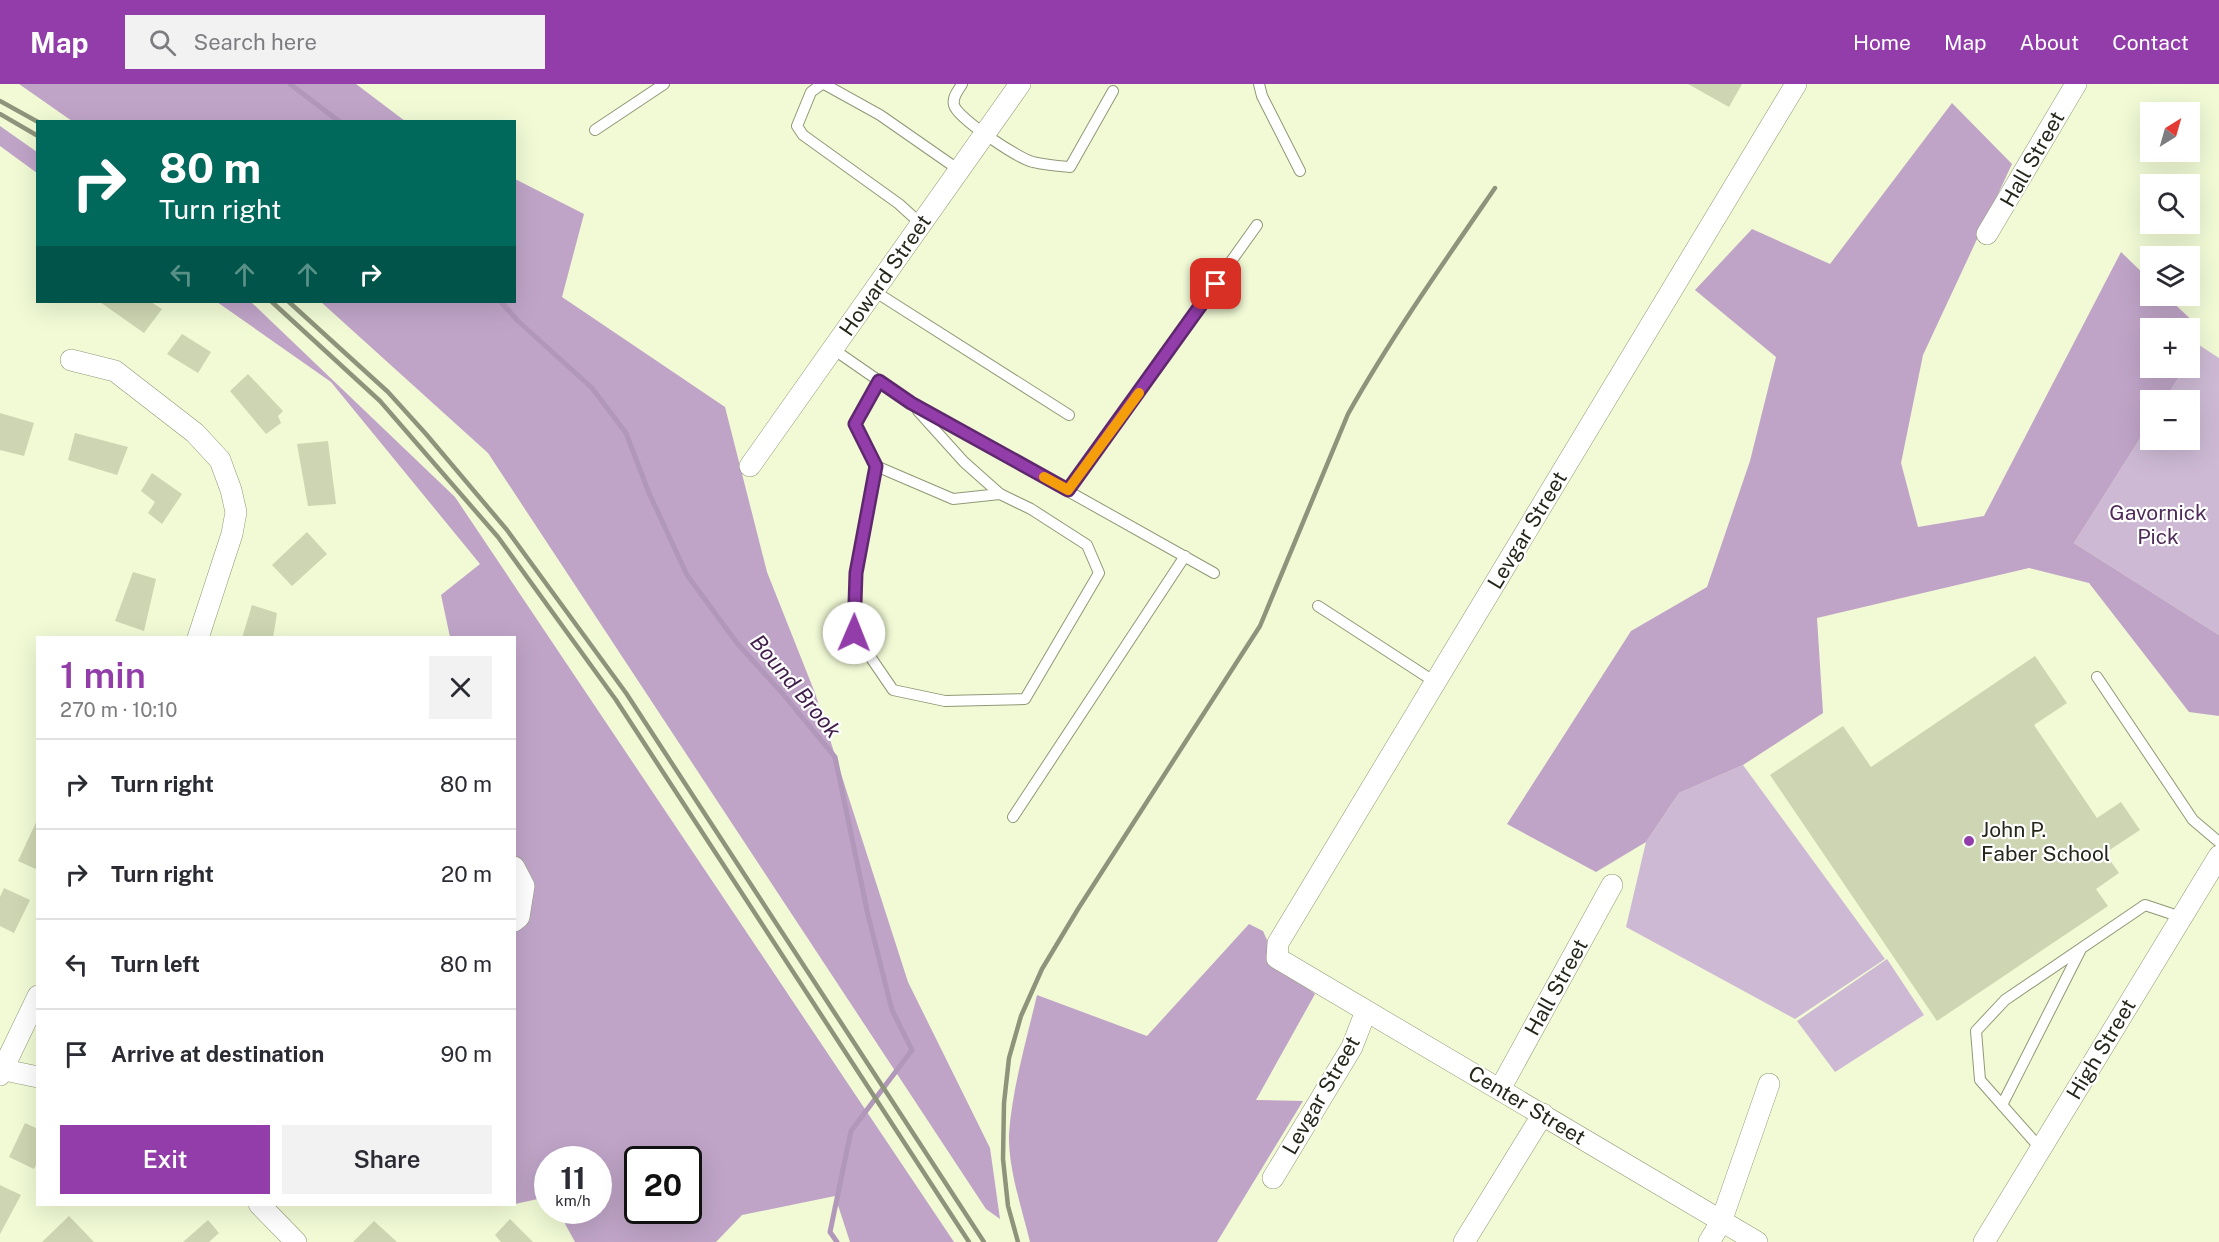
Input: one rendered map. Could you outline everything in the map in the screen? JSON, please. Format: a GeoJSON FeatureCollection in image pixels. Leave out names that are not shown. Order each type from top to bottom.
{"type":"FeatureCollection","features":[{"type":"Feature","properties":{"kind":"street","name":"Howard Street"},"geometry":{"type":"LineString","coordinates":[[750,466],[1020,84]]}},
{"type":"Feature","properties":{"kind":"street","name":"Levgar Street"},"geometry":{"type":"LineString","coordinates":[[1296,970],[1277,958],[1278,943],[1796,84]]}},
{"type":"Feature","properties":{"kind":"street","name":"Hall Street"},"geometry":{"type":"LineString","coordinates":[[1987,234],[2076,84]]}},
{"type":"Feature","properties":{"kind":"street"},"geometry":{"type":"LineString","coordinates":[[70,360],[115,371],[195,433],[220,460],[236,512],[232,534],[199,636]]}},
{"type":"Feature","properties":{"kind":"street","name":"High Street"},"geometry":{"type":"LineString","coordinates":[[1984,1242],[2219,856]]}},
{"type":"Feature","properties":{"kind":"street"},"geometry":{"type":"LineString","coordinates":[[516,870],[525,886],[517,919]]}},
{"type":"Feature","properties":{"kind":"street","name":"Hall Street"},"geometry":{"type":"LineString","coordinates":[[1500,1089],[1612,885]]}},
{"type":"Feature","properties":{"kind":"street","name":"Center Street"},"geometry":{"type":"LineString","coordinates":[[1296,970],[1757,1242]]}},
{"type":"Feature","properties":{"kind":"street"},"geometry":{"type":"LineString","coordinates":[[36,1000],[1,1071],[36,1077]]}},
{"type":"Feature","properties":{"kind":"street","name":"Levgar Street"},"geometry":{"type":"LineString","coordinates":[[1273,1178],[1352,1047],[1366,1011]]}},
{"type":"Feature","properties":{"kind":"street"},"geometry":{"type":"LineString","coordinates":[[1709,1242],[1721,1222],[1768,1084]]}},
{"type":"Feature","properties":{"kind":"street"},"geometry":{"type":"LineString","coordinates":[[1464,1242],[1543,1114]]}},
{"type":"Feature","properties":{"kind":"street"},"geometry":{"type":"LineString","coordinates":[[261,1206],[296,1242]]}},
{"type":"Feature","properties":{"kind":"lane"},"geometry":{"type":"LineString","coordinates":[[595,129],[664,84]]}},
{"type":"Feature","properties":{"kind":"lane"},"geometry":{"type":"LineString","coordinates":[[921,224],[899,204],[803,135],[796,126],[811,92],[823,84],[880,115],[959,170]]}},
{"type":"Feature","properties":{"kind":"lane"},"geometry":{"type":"LineString","coordinates":[[962,84],[954,96],[954,107],[963,118],[1031,162],[1070,167],[1113,91]]}},
{"type":"Feature","properties":{"kind":"lane"},"geometry":{"type":"LineString","coordinates":[[1259,84],[1262,96],[1300,171]]}},
{"type":"Feature","properties":{"kind":"lane"},"geometry":{"type":"LineString","coordinates":[[1068,490],[1257,225]]}},
{"type":"Feature","properties":{"kind":"lane"},"geometry":{"type":"LineString","coordinates":[[873,291],[1069,415]]}},
{"type":"Feature","properties":{"kind":"lane"},"geometry":{"type":"LineString","coordinates":[[833,349],[911,403],[1214,573]]}},
{"type":"Feature","properties":{"kind":"lane"},"geometry":{"type":"LineString","coordinates":[[879,381],[855,424],[876,466],[856,573],[854,633],[893,690],[945,701],[1025,699],[1100,573],[1087,545],[1031,509],[1000,494],[964,462],[911,403]]}},
{"type":"Feature","properties":{"kind":"lane"},"geometry":{"type":"LineString","coordinates":[[876,466],[953,499],[1000,494]]}},
{"type":"Feature","properties":{"kind":"lane"},"geometry":{"type":"LineString","coordinates":[[1013,817],[1185,556]]}},
{"type":"Feature","properties":{"kind":"lane"},"geometry":{"type":"LineString","coordinates":[[1318,606],[1435,682]]}},
{"type":"Feature","properties":{"kind":"lane"},"geometry":{"type":"LineString","coordinates":[[2097,677],[2193,820],[2219,842]]}},
{"type":"Feature","properties":{"kind":"lane"},"geometry":{"type":"LineString","coordinates":[[2040,1149],[1980,1080],[1976,1031],[2005,1000],[2145,905],[2181,917]]}},
{"type":"Feature","properties":{"kind":"lane"},"geometry":{"type":"LineString","coordinates":[[2002,1105],[2081,948]]}},
{"type":"Feature","properties":{"kind":"green space","name":"Gavornick Pick"},"geometry":{"type":"Polygon","coordinates":[[[2200,346],[2219,358],[2219,635],[2074,543],[2140,438],[2140,450],[2200,450],[2200,390],[2171,390],[2178,378],[2200,378],[2200,346]]]}},
{"type":"Feature","properties":{"kind":"green space"},"geometry":{"type":"Polygon","coordinates":[[[1743,765],[1885,959],[1795,1019],[1626,927],[1646,842],[1679,793],[1743,765]]]}},
{"type":"Feature","properties":{"kind":"green space"},"geometry":{"type":"Polygon","coordinates":[[[1887,959],[1924,1015],[1835,1072],[1797,1021],[1887,959]]]}},
{"type":"Feature","properties":{"kind":"shaded area"},"geometry":{"type":"Polygon","coordinates":[[[19,84],[356,84],[404,120],[71,120],[19,84]]]}},
{"type":"Feature","properties":{"kind":"shaded area"},"geometry":{"type":"Polygon","coordinates":[[[1952,103],[2012,164],[1923,355],[1901,463],[1918,527],[1984,516],[2121,252],[2140,270],[2140,306],[2177,306],[2190,318],[2140,318],[2140,378],[2178,378],[2171,390],[2140,390],[2140,438],[2074,543],[2219,635],[2219,716],[2189,712],[2089,583],[2029,568],[1817,618],[1823,713],[1743,765],[1679,793],[1646,842],[1596,872],[1507,824],[1631,631],[1707,587],[1750,461],[1776,357],[1695,290],[1752,229],[1830,264],[1952,103]]]}},
{"type":"Feature","properties":{"kind":"shaded area"},"geometry":{"type":"Polygon","coordinates":[[[0,126],[36,151],[36,172],[0,146],[0,126]]]}},
{"type":"Feature","properties":{"kind":"shaded area"},"geometry":{"type":"Polygon","coordinates":[[[516,180],[584,214],[562,297],[725,407],[767,572],[815,693],[908,982],[990,1148],[1000,1219],[986,1209],[488,453],[322,303],[516,303],[516,180]]]}},
{"type":"Feature","properties":{"kind":"shaded area"},"geometry":{"type":"Polygon","coordinates":[[[218,303],[252,303],[455,497],[954,1242],[850,1242],[835,1196],[742,1215],[716,1242],[575,1242],[565,1224],[612,1224],[612,1146],[534,1146],[534,1200],[516,1204],[516,636],[450,636],[441,595],[480,564],[331,382],[218,303]]]}},
{"type":"Feature","properties":{"kind":"shaded area"},"geometry":{"type":"Polygon","coordinates":[[[1249,924],[1263,931],[1278,965],[1315,994],[1256,1100],[1303,1101],[1217,1242],[1030,1242],[1013,1174],[1009,1134],[1017,1082],[1037,995],[1147,1036],[1249,924]]]}},
{"type":"Feature","properties":{"kind":"building"},"geometry":{"type":"Polygon","coordinates":[[[1688,84],[1742,84],[1729,107],[1688,84]]]}},
{"type":"Feature","properties":{"kind":"building"},"geometry":{"type":"Polygon","coordinates":[[[101,303],[153,303],[162,309],[144,333],[101,303]]]}},
{"type":"Feature","properties":{"kind":"building"},"geometry":{"type":"Polygon","coordinates":[[[182,334],[211,352],[198,373],[167,354],[182,334]]]}},
{"type":"Feature","properties":{"kind":"building"},"geometry":{"type":"Polygon","coordinates":[[[248,374],[283,411],[278,416],[281,423],[266,434],[230,391],[248,374]]]}},
{"type":"Feature","properties":{"kind":"building"},"geometry":{"type":"Polygon","coordinates":[[[0,413],[34,423],[24,456],[0,450],[0,413]]]}},
{"type":"Feature","properties":{"kind":"building"},"geometry":{"type":"Polygon","coordinates":[[[75,433],[128,447],[117,475],[68,460],[75,433]]]}},
{"type":"Feature","properties":{"kind":"building"},"geometry":{"type":"Polygon","coordinates":[[[328,441],[336,504],[308,506],[297,444],[328,441]]]}},
{"type":"Feature","properties":{"kind":"building"},"geometry":{"type":"Polygon","coordinates":[[[152,473],[182,494],[162,524],[148,513],[155,502],[141,491],[152,473]]]}},
{"type":"Feature","properties":{"kind":"building"},"geometry":{"type":"Polygon","coordinates":[[[307,532],[327,554],[292,586],[272,565],[307,532]]]}},
{"type":"Feature","properties":{"kind":"building"},"geometry":{"type":"Polygon","coordinates":[[[133,572],[156,579],[144,631],[115,621],[133,572]]]}},
{"type":"Feature","properties":{"kind":"building"},"geometry":{"type":"Polygon","coordinates":[[[252,605],[277,613],[273,636],[243,636],[252,605]]]}},
{"type":"Feature","properties":{"kind":"building","name":"John P. Faber School"},"geometry":{"type":"Polygon","coordinates":[[[2035,656],[2067,703],[2034,725],[2097,818],[2121,802],[2140,830],[2105,853],[2119,873],[2096,889],[2108,906],[1937,1021],[1770,775],[1843,726],[1871,767],[2035,656]]]}},
{"type":"Feature","properties":{"kind":"building"},"geometry":{"type":"Polygon","coordinates":[[[36,822],[36,869],[18,861],[36,822]]]}},
{"type":"Feature","properties":{"kind":"building"},"geometry":{"type":"Polygon","coordinates":[[[4,888],[30,900],[14,933],[0,926],[0,897],[4,888]]]}},
{"type":"Feature","properties":{"kind":"building"},"geometry":{"type":"Polygon","coordinates":[[[25,1123],[36,1128],[36,1165],[34,1169],[9,1157],[25,1123]]]}},
{"type":"Feature","properties":{"kind":"building"},"geometry":{"type":"Polygon","coordinates":[[[0,1185],[21,1195],[0,1234],[0,1185]]]}},
{"type":"Feature","properties":{"kind":"building"},"geometry":{"type":"Polygon","coordinates":[[[69,1216],[94,1242],[42,1242],[69,1216]]]}},
{"type":"Feature","properties":{"kind":"building"},"geometry":{"type":"Polygon","coordinates":[[[510,1219],[533,1242],[501,1242],[495,1235],[510,1219]]]}},
{"type":"Feature","properties":{"kind":"building"},"geometry":{"type":"Polygon","coordinates":[[[208,1220],[219,1233],[209,1242],[183,1242],[208,1220]]]}},
{"type":"Feature","properties":{"kind":"building"},"geometry":{"type":"Polygon","coordinates":[[[374,1221],[397,1242],[353,1242],[374,1221]]]}},
{"type":"Feature","properties":{"kind":"waterway","name":"Bound Brook"},"geometry":{"type":"LineString","coordinates":[[290,84],[337,120]]}},
{"type":"Feature","properties":{"kind":"waterway","name":"Bound Brook"},"geometry":{"type":"LineString","coordinates":[[502,303],[518,321],[592,388],[626,433],[649,493],[687,575],[737,643],[835,757],[868,915],[892,1010],[912,1050],[851,1131],[830,1232],[837,1242]]}},
{"type":"Feature","properties":{"kind":"railway"},"geometry":{"type":"LineString","coordinates":[[0,101],[36,121]]}},
{"type":"Feature","properties":{"kind":"railway"},"geometry":{"type":"LineString","coordinates":[[0,114],[36,135]]}},
{"type":"Feature","properties":{"kind":"railway"},"geometry":{"type":"LineString","coordinates":[[1018,1242],[1008,1206],[1003,1159],[1004,1103],[1009,1058],[1021,1016],[1042,969],[1078,909],[1260,626],[1348,414],[1400,328],[1495,188]]}},
{"type":"Feature","properties":{"kind":"railway"},"geometry":{"type":"LineString","coordinates":[[273,303],[380,401],[498,537],[616,700],[969,1242]]}},
{"type":"Feature","properties":{"kind":"railway"},"geometry":{"type":"LineString","coordinates":[[290,303],[388,392],[507,530],[626,693],[984,1242]]}},
{"type":"Feature","properties":{"kind":"slow traffic"},"geometry":{"type":"LineString","coordinates":[[1044,477],[1068,490],[1139,393]]}},
{"type":"Feature","properties":{"kind":"place","name":"John P. Faber School"},"geometry":{"type":"Point","coordinates":[1969,841]}},
{"type":"Feature","properties":{"kind":"route"},"geometry":{"type":"LineString","coordinates":[[854,633],[856,573],[876,466],[855,424],[879,381],[911,403],[1068,490],[1216,284]]}}]}
